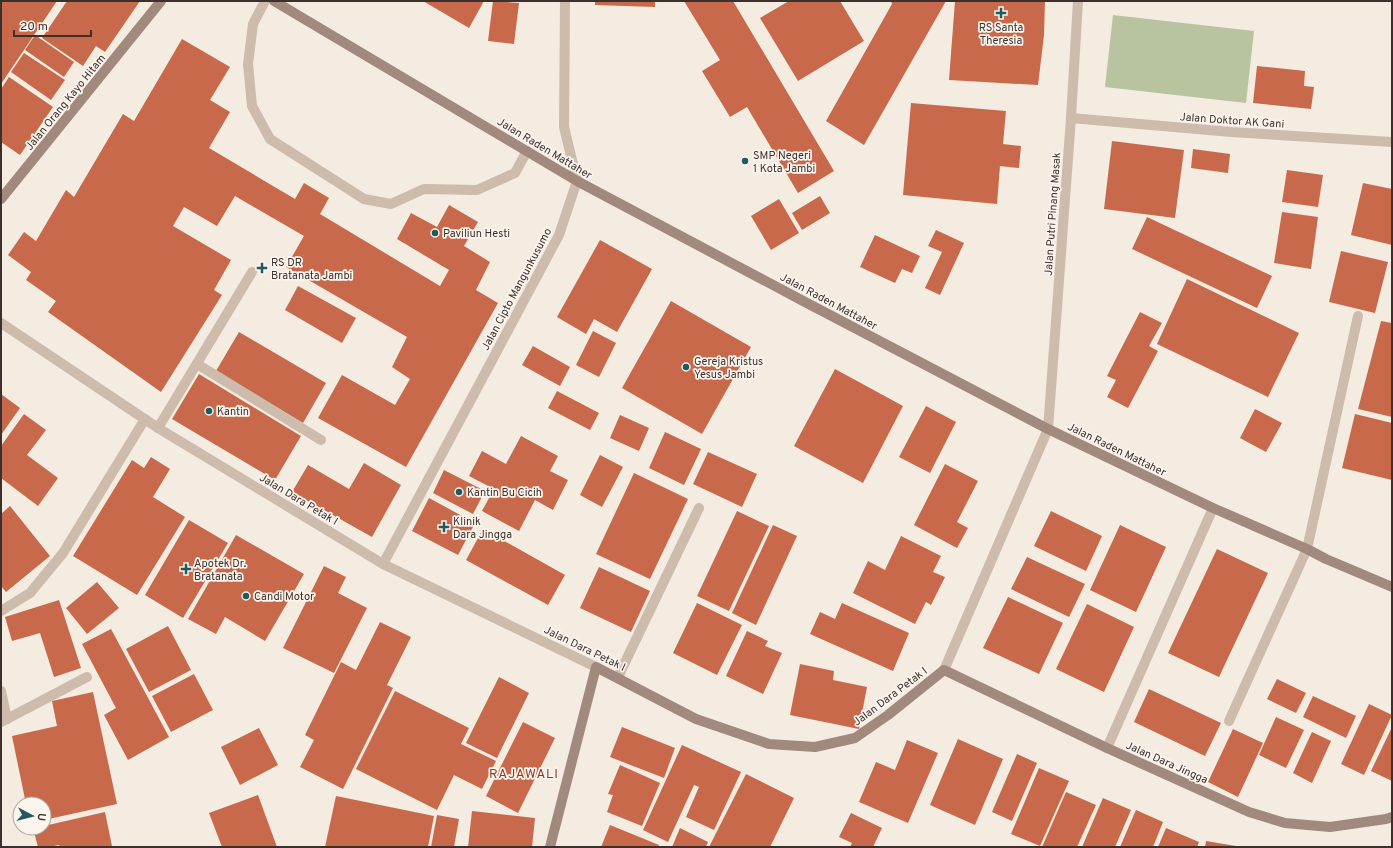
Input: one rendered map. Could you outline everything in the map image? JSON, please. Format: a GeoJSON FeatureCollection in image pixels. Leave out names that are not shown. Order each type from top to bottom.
{"type":"FeatureCollection","features":[{"type":"Feature","properties":{"kind":"main road","name":"Jalan Orang Kayo Hitam"},"geometry":{"type":"LineString","coordinates":[[1,199],[161,1]]}},
{"type":"Feature","properties":{"kind":"main road","name":"Jalan Raden Mattaher"},"geometry":{"type":"LineString","coordinates":[[274,1],[577,181],[805,302],[1048,429],[1213,508],[1307,549],[1326,560],[1392,586]]}},
{"type":"Feature","properties":{"kind":"main road","name":"Jalan Dara Petak I"},"geometry":{"type":"LineString","coordinates":[[596,666],[696,719],[769,744],[815,747],[855,738],[888,715],[944,670]]}},
{"type":"Feature","properties":{"kind":"main road"},"geometry":{"type":"LineString","coordinates":[[550,847],[596,666]]}},
{"type":"Feature","properties":{"kind":"main road","name":"Jalan Dara Jingga"},"geometry":{"type":"LineString","coordinates":[[944,670],[1107,748],[1249,812],[1286,823],[1330,826],[1386,819],[1392,816]]}},
{"type":"Feature","properties":{"kind":"street"},"geometry":{"type":"LineString","coordinates":[[264,1],[253,24],[248,64],[252,106],[270,139],[364,199],[391,204],[424,189],[477,190],[515,173],[527,152]]}},
{"type":"Feature","properties":{"kind":"street"},"geometry":{"type":"LineString","coordinates":[[565,1],[564,127],[577,181]]}},
{"type":"Feature","properties":{"kind":"street","name":"Jalan Putri Pinang Masak"},"geometry":{"type":"LineString","coordinates":[[1048,429],[1078,1]]}},
{"type":"Feature","properties":{"kind":"street","name":"Jalan Doktor AK Gani"},"geometry":{"type":"LineString","coordinates":[[1071,118],[1231,132],[1392,142]]}},
{"type":"Feature","properties":{"kind":"street","name":"Jalan Cipto Mangunkusumo"},"geometry":{"type":"LineString","coordinates":[[383,564],[559,235],[577,181]]}},
{"type":"Feature","properties":{"kind":"street"},"geometry":{"type":"LineString","coordinates":[[158,428],[252,272]]}},
{"type":"Feature","properties":{"kind":"street"},"geometry":{"type":"LineString","coordinates":[[1229,721],[1307,549],[1358,316]]}},
{"type":"Feature","properties":{"kind":"street","name":"Jalan Dara Petak I"},"geometry":{"type":"LineString","coordinates":[[1,323],[158,428],[383,564],[596,666]]}},
{"type":"Feature","properties":{"kind":"street"},"geometry":{"type":"LineString","coordinates":[[196,364],[321,440]]}},
{"type":"Feature","properties":{"kind":"street"},"geometry":{"type":"LineString","coordinates":[[1,611],[30,593],[63,553],[145,419]]}},
{"type":"Feature","properties":{"kind":"street","name":"Jalan Dara Petak I"},"geometry":{"type":"LineString","coordinates":[[944,670],[1048,429]]}},
{"type":"Feature","properties":{"kind":"street"},"geometry":{"type":"LineString","coordinates":[[618,677],[699,508]]}},
{"type":"Feature","properties":{"kind":"street"},"geometry":{"type":"LineString","coordinates":[[1107,748],[1213,508]]}},
{"type":"Feature","properties":{"kind":"street"},"geometry":{"type":"LineString","coordinates":[[1,692],[4,721],[87,677]]}},
{"type":"Feature","properties":{"kind":"green space"},"geometry":{"type":"Polygon","coordinates":[[[1113,15],[1254,31],[1246,103],[1105,87],[1113,15]]]}},
{"type":"Feature","properties":{"kind":"building"},"geometry":{"type":"Polygon","coordinates":[[[1,1],[57,1],[1,84],[1,1]]]}},
{"type":"Feature","properties":{"kind":"building"},"geometry":{"type":"Polygon","coordinates":[[[67,1],[140,1],[105,52],[96,46],[83,66],[42,38],[67,1]]]}},
{"type":"Feature","properties":{"kind":"building"},"geometry":{"type":"Polygon","coordinates":[[[423,1],[484,1],[469,28],[423,1]]]}},
{"type":"Feature","properties":{"kind":"building"},"geometry":{"type":"Polygon","coordinates":[[[493,1],[519,3],[514,44],[488,41],[493,1]]]}},
{"type":"Feature","properties":{"kind":"building"},"geometry":{"type":"Polygon","coordinates":[[[595,1],[655,1],[655,7],[595,5],[595,1]]]}},
{"type":"Feature","properties":{"kind":"building"},"geometry":{"type":"Polygon","coordinates":[[[684,1],[733,1],[834,171],[798,193],[747,107],[730,117],[702,71],[720,60],[684,1]]]}},
{"type":"Feature","properties":{"kind":"building"},"geometry":{"type":"Polygon","coordinates":[[[789,1],[840,1],[864,41],[798,81],[760,18],[789,1]]]}},
{"type":"Feature","properties":{"kind":"building"},"geometry":{"type":"Polygon","coordinates":[[[891,1],[946,1],[864,145],[826,121],[892,4],[891,1]]]}},
{"type":"Feature","properties":{"kind":"building"},"geometry":{"type":"Polygon","coordinates":[[[955,1],[1045,1],[1044,35],[1038,85],[949,80],[955,1]]]}},
{"type":"Feature","properties":{"kind":"building"},"geometry":{"type":"Polygon","coordinates":[[[35,35],[74,62],[64,77],[25,50],[35,35]]]}},
{"type":"Feature","properties":{"kind":"building"},"geometry":{"type":"Polygon","coordinates":[[[182,39],[230,67],[210,100],[230,112],[209,148],[295,199],[304,183],[329,198],[320,214],[440,286],[449,270],[397,239],[411,213],[437,227],[449,205],[478,222],[464,246],[490,262],[476,290],[498,303],[406,467],[318,418],[342,375],[395,405],[410,379],[392,367],[407,337],[286,267],[304,236],[235,196],[217,226],[184,207],[173,226],[231,260],[214,290],[222,295],[161,392],[48,312],[56,301],[26,280],[31,272],[8,255],[24,232],[36,241],[66,190],[74,197],[123,114],[134,121],[182,39]]]}},
{"type":"Feature","properties":{"kind":"building"},"geometry":{"type":"Polygon","coordinates":[[[24,53],[65,80],[51,100],[11,72],[24,53]]]}},
{"type":"Feature","properties":{"kind":"building"},"geometry":{"type":"Polygon","coordinates":[[[1257,66],[1305,71],[1304,86],[1314,87],[1311,109],[1253,103],[1257,66]]]}},
{"type":"Feature","properties":{"kind":"building"},"geometry":{"type":"Polygon","coordinates":[[[9,77],[53,107],[20,155],[1,142],[1,89],[9,77]]]}},
{"type":"Feature","properties":{"kind":"building"},"geometry":{"type":"Polygon","coordinates":[[[911,103],[1006,111],[1003,144],[1021,146],[1019,168],[1000,166],[997,204],[903,195],[911,103]]]}},
{"type":"Feature","properties":{"kind":"building"},"geometry":{"type":"Polygon","coordinates":[[[1112,141],[1184,150],[1175,218],[1104,209],[1112,141]]]}},
{"type":"Feature","properties":{"kind":"building"},"geometry":{"type":"Polygon","coordinates":[[[1193,149],[1230,154],[1228,173],[1191,168],[1193,149]]]}},
{"type":"Feature","properties":{"kind":"building"},"geometry":{"type":"Polygon","coordinates":[[[1287,170],[1323,175],[1318,207],[1282,202],[1287,170]]]}},
{"type":"Feature","properties":{"kind":"building"},"geometry":{"type":"Polygon","coordinates":[[[1363,183],[1392,189],[1392,245],[1351,235],[1363,183]]]}},
{"type":"Feature","properties":{"kind":"building"},"geometry":{"type":"Polygon","coordinates":[[[820,196],[830,213],[802,230],[792,213],[820,196]]]}},
{"type":"Feature","properties":{"kind":"building"},"geometry":{"type":"Polygon","coordinates":[[[779,199],[799,233],[771,250],[751,216],[779,199]]]}},
{"type":"Feature","properties":{"kind":"building"},"geometry":{"type":"Polygon","coordinates":[[[1282,212],[1318,217],[1311,269],[1274,263],[1282,212]]]}},
{"type":"Feature","properties":{"kind":"building"},"geometry":{"type":"Polygon","coordinates":[[[1147,217],[1272,276],[1257,308],[1132,249],[1147,217]]]}},
{"type":"Feature","properties":{"kind":"building"},"geometry":{"type":"Polygon","coordinates":[[[936,230],[964,243],[940,295],[925,288],[942,252],[928,246],[936,230]]]}},
{"type":"Feature","properties":{"kind":"building"},"geometry":{"type":"Polygon","coordinates":[[[875,235],[920,256],[912,273],[902,269],[895,283],[860,267],[875,235]]]}},
{"type":"Feature","properties":{"kind":"building"},"geometry":{"type":"Polygon","coordinates":[[[600,240],[652,269],[617,332],[594,319],[586,334],[557,317],[600,240]]]}},
{"type":"Feature","properties":{"kind":"building"},"geometry":{"type":"Polygon","coordinates":[[[1341,251],[1388,262],[1375,313],[1329,302],[1341,251]]]}},
{"type":"Feature","properties":{"kind":"building"},"geometry":{"type":"Polygon","coordinates":[[[1187,279],[1299,333],[1268,397],[1157,344],[1187,279]]]}},
{"type":"Feature","properties":{"kind":"building"},"geometry":{"type":"Polygon","coordinates":[[[298,286],[356,318],[342,343],[285,310],[298,286]]]}},
{"type":"Feature","properties":{"kind":"building","name":"Gereja Kristus Yesus Jambi"},"geometry":{"type":"Polygon","coordinates":[[[671,301],[751,347],[702,434],[622,388],[671,301]]]}},
{"type":"Feature","properties":{"kind":"building"},"geometry":{"type":"Polygon","coordinates":[[[1140,312],[1162,323],[1149,346],[1158,351],[1128,408],[1107,397],[1116,380],[1107,376],[1140,312]]]}},
{"type":"Feature","properties":{"kind":"building"},"geometry":{"type":"Polygon","coordinates":[[[1381,321],[1392,323],[1392,417],[1358,409],[1381,321]]]}},
{"type":"Feature","properties":{"kind":"building"},"geometry":{"type":"Polygon","coordinates":[[[593,331],[616,343],[599,377],[576,365],[593,331]]]}},
{"type":"Feature","properties":{"kind":"building"},"geometry":{"type":"Polygon","coordinates":[[[239,332],[326,383],[303,423],[216,371],[239,332]]]}},
{"type":"Feature","properties":{"kind":"building"},"geometry":{"type":"Polygon","coordinates":[[[533,346],[570,367],[560,386],[522,365],[533,346]]]}},
{"type":"Feature","properties":{"kind":"building"},"geometry":{"type":"Polygon","coordinates":[[[835,369],[903,406],[863,483],[794,446],[835,369]]]}},
{"type":"Feature","properties":{"kind":"building"},"geometry":{"type":"Polygon","coordinates":[[[199,374],[301,436],[275,480],[172,419],[199,374]]]}},
{"type":"Feature","properties":{"kind":"building"},"geometry":{"type":"Polygon","coordinates":[[[557,391],[599,413],[590,430],[548,408],[557,391]]]}},
{"type":"Feature","properties":{"kind":"building"},"geometry":{"type":"Polygon","coordinates":[[[1,394],[20,408],[1,435],[1,394]]]}},
{"type":"Feature","properties":{"kind":"building"},"geometry":{"type":"Polygon","coordinates":[[[926,406],[956,422],[930,473],[899,457],[926,406]]]}},
{"type":"Feature","properties":{"kind":"building"},"geometry":{"type":"Polygon","coordinates":[[[1255,409],[1282,423],[1266,452],[1240,438],[1255,409]]]}},
{"type":"Feature","properties":{"kind":"building"},"geometry":{"type":"Polygon","coordinates":[[[24,414],[46,430],[27,455],[58,478],[38,506],[1,478],[1,446],[24,414]]]}},
{"type":"Feature","properties":{"kind":"building"},"geometry":{"type":"Polygon","coordinates":[[[1355,414],[1392,423],[1392,480],[1342,468],[1355,414]]]}},
{"type":"Feature","properties":{"kind":"building"},"geometry":{"type":"Polygon","coordinates":[[[620,415],[649,428],[639,451],[610,438],[620,415]]]}},
{"type":"Feature","properties":{"kind":"building"},"geometry":{"type":"Polygon","coordinates":[[[665,432],[701,449],[684,485],[649,468],[665,432]]]}},
{"type":"Feature","properties":{"kind":"building"},"geometry":{"type":"Polygon","coordinates":[[[521,436],[558,456],[550,471],[568,480],[553,510],[535,500],[519,531],[482,511],[494,489],[469,476],[482,451],[506,464],[521,436]]]}},
{"type":"Feature","properties":{"kind":"building"},"geometry":{"type":"Polygon","coordinates":[[[708,452],[757,474],[742,507],[693,484],[708,452]]]}},
{"type":"Feature","properties":{"kind":"building"},"geometry":{"type":"Polygon","coordinates":[[[600,455],[623,467],[602,507],[580,495],[600,455]]]}},
{"type":"Feature","properties":{"kind":"building"},"geometry":{"type":"Polygon","coordinates":[[[151,457],[170,469],[153,497],[185,517],[137,595],[73,556],[132,460],[144,468],[151,457]]]}},
{"type":"Feature","properties":{"kind":"building"},"geometry":{"type":"Polygon","coordinates":[[[364,463],[401,485],[372,537],[292,492],[308,465],[349,489],[364,463]]]}},
{"type":"Feature","properties":{"kind":"building"},"geometry":{"type":"Polygon","coordinates":[[[945,464],[978,481],[957,522],[968,528],[957,548],[914,525],[945,464]]]}},
{"type":"Feature","properties":{"kind":"building","name":"Kantin Bu Cicih"},"geometry":{"type":"Polygon","coordinates":[[[444,470],[485,491],[473,514],[433,493],[444,470]]]}},
{"type":"Feature","properties":{"kind":"building"},"geometry":{"type":"Polygon","coordinates":[[[634,473],[688,499],[650,579],[596,554],[634,473]]]}},
{"type":"Feature","properties":{"kind":"building","name":"Klinik Dara Jingga"},"geometry":{"type":"Polygon","coordinates":[[[429,498],[475,523],[458,555],[412,531],[429,498]]]}},
{"type":"Feature","properties":{"kind":"building"},"geometry":{"type":"Polygon","coordinates":[[[10,506],[50,556],[6,592],[1,586],[1,514],[10,506]]]}},
{"type":"Feature","properties":{"kind":"building"},"geometry":{"type":"Polygon","coordinates":[[[737,511],[769,526],[729,611],[697,596],[737,511]]]}},
{"type":"Feature","properties":{"kind":"building"},"geometry":{"type":"Polygon","coordinates":[[[1051,511],[1102,536],[1086,571],[1034,546],[1051,511]]]}},
{"type":"Feature","properties":{"kind":"building","name":"Apotek Dr. Bratanata"},"geometry":{"type":"Polygon","coordinates":[[[189,520],[228,543],[183,618],[145,595],[189,520]]]}},
{"type":"Feature","properties":{"kind":"building"},"geometry":{"type":"Polygon","coordinates":[[[773,525],[797,536],[756,625],[732,613],[773,525]]]}},
{"type":"Feature","properties":{"kind":"building"},"geometry":{"type":"Polygon","coordinates":[[[1120,525],[1166,547],[1136,612],[1090,590],[1120,525]]]}},
{"type":"Feature","properties":{"kind":"building"},"geometry":{"type":"Polygon","coordinates":[[[483,529],[565,575],[548,605],[466,560],[483,529]]]}},
{"type":"Feature","properties":{"kind":"building","name":"Candi Motor"},"geometry":{"type":"Polygon","coordinates":[[[236,535],[304,574],[265,641],[225,617],[216,634],[188,619],[236,535]]]}},
{"type":"Feature","properties":{"kind":"building"},"geometry":{"type":"Polygon","coordinates":[[[901,536],[941,556],[933,572],[945,577],[931,605],[926,602],[915,624],[853,593],[868,561],[885,570],[901,536]]]}},
{"type":"Feature","properties":{"kind":"building"},"geometry":{"type":"Polygon","coordinates":[[[1217,549],[1268,573],[1219,677],[1168,653],[1217,549]]]}},
{"type":"Feature","properties":{"kind":"building"},"geometry":{"type":"Polygon","coordinates":[[[1027,557],[1085,584],[1069,617],[1011,589],[1027,557]]]}},
{"type":"Feature","properties":{"kind":"building"},"geometry":{"type":"Polygon","coordinates":[[[324,566],[346,577],[338,593],[367,608],[334,673],[283,648],[324,566]]]}},
{"type":"Feature","properties":{"kind":"building"},"geometry":{"type":"Polygon","coordinates":[[[599,567],[650,591],[631,632],[580,608],[599,567]]]}},
{"type":"Feature","properties":{"kind":"building"},"geometry":{"type":"Polygon","coordinates":[[[97,582],[119,608],[87,634],[66,608],[97,582]]]}},
{"type":"Feature","properties":{"kind":"building"},"geometry":{"type":"Polygon","coordinates":[[[1008,597],[1063,623],[1039,674],[983,648],[1008,597]]]}},
{"type":"Feature","properties":{"kind":"building"},"geometry":{"type":"Polygon","coordinates":[[[59,600],[81,668],[54,677],[40,633],[12,641],[5,617],[59,600]]]}},
{"type":"Feature","properties":{"kind":"building"},"geometry":{"type":"Polygon","coordinates":[[[697,603],[742,625],[717,675],[673,653],[697,603]]]}},
{"type":"Feature","properties":{"kind":"building"},"geometry":{"type":"Polygon","coordinates":[[[842,603],[909,633],[893,671],[810,634],[820,612],[835,619],[842,603]]]}},
{"type":"Feature","properties":{"kind":"building"},"geometry":{"type":"Polygon","coordinates":[[[1087,604],[1134,627],[1104,692],[1056,669],[1087,604]]]}},
{"type":"Feature","properties":{"kind":"building"},"geometry":{"type":"Polygon","coordinates":[[[380,622],[411,637],[387,685],[393,688],[343,789],[300,767],[314,740],[305,735],[341,662],[356,670],[380,622]]]}},
{"type":"Feature","properties":{"kind":"building"},"geometry":{"type":"Polygon","coordinates":[[[168,626],[191,670],[149,692],[126,649],[168,626]]]}},
{"type":"Feature","properties":{"kind":"building"},"geometry":{"type":"Polygon","coordinates":[[[111,629],[169,737],[128,760],[104,715],[116,708],[82,644],[111,629]]]}},
{"type":"Feature","properties":{"kind":"building"},"geometry":{"type":"Polygon","coordinates":[[[747,631],[768,641],[765,646],[782,653],[763,694],[726,676],[747,631]]]}},
{"type":"Feature","properties":{"kind":"building"},"geometry":{"type":"Polygon","coordinates":[[[800,664],[834,671],[833,680],[867,687],[859,729],[790,715],[800,664]]]}},
{"type":"Feature","properties":{"kind":"building"},"geometry":{"type":"Polygon","coordinates":[[[194,674],[213,710],[171,732],[152,696],[194,674]]]}},
{"type":"Feature","properties":{"kind":"building"},"geometry":{"type":"Polygon","coordinates":[[[499,677],[529,693],[497,758],[466,743],[499,677]]]}},
{"type":"Feature","properties":{"kind":"building"},"geometry":{"type":"Polygon","coordinates":[[[1277,679],[1306,693],[1296,713],[1267,699],[1277,679]]]}},
{"type":"Feature","properties":{"kind":"building"},"geometry":{"type":"Polygon","coordinates":[[[1149,689],[1221,723],[1205,756],[1134,722],[1149,689]]]}},
{"type":"Feature","properties":{"kind":"building"},"geometry":{"type":"Polygon","coordinates":[[[395,691],[469,728],[461,744],[496,761],[482,789],[454,775],[437,810],[356,769],[395,691]]]}},
{"type":"Feature","properties":{"kind":"building"},"geometry":{"type":"Polygon","coordinates":[[[93,692],[117,804],[52,818],[52,796],[24,796],[12,736],[57,726],[52,701],[93,692]]]}},
{"type":"Feature","properties":{"kind":"building"},"geometry":{"type":"Polygon","coordinates":[[[1313,696],[1356,716],[1346,738],[1303,717],[1313,696]]]}},
{"type":"Feature","properties":{"kind":"building"},"geometry":{"type":"Polygon","coordinates":[[[1369,704],[1392,715],[1364,775],[1341,764],[1369,704]]]}},
{"type":"Feature","properties":{"kind":"building"},"geometry":{"type":"Polygon","coordinates":[[[1276,717],[1304,730],[1286,768],[1259,755],[1276,717]]]}},
{"type":"Feature","properties":{"kind":"building"},"geometry":{"type":"Polygon","coordinates":[[[523,722],[555,738],[518,813],[486,796],[523,722]]]}},
{"type":"Feature","properties":{"kind":"building"},"geometry":{"type":"Polygon","coordinates":[[[622,727],[675,748],[664,778],[610,757],[622,727]]]}},
{"type":"Feature","properties":{"kind":"building"},"geometry":{"type":"Polygon","coordinates":[[[1392,727],[1392,781],[1371,771],[1392,727]]]}},
{"type":"Feature","properties":{"kind":"building"},"geometry":{"type":"Polygon","coordinates":[[[259,728],[278,765],[240,785],[221,747],[259,728]]]}},
{"type":"Feature","properties":{"kind":"building"},"geometry":{"type":"Polygon","coordinates":[[[1233,729],[1263,743],[1238,797],[1208,782],[1233,729]]]}},
{"type":"Feature","properties":{"kind":"building"},"geometry":{"type":"Polygon","coordinates":[[[1312,732],[1331,741],[1312,783],[1293,773],[1312,732]]]}},
{"type":"Feature","properties":{"kind":"building"},"geometry":{"type":"Polygon","coordinates":[[[958,739],[1003,759],[975,825],[930,805],[958,739]]]}},
{"type":"Feature","properties":{"kind":"building"},"geometry":{"type":"Polygon","coordinates":[[[907,740],[938,753],[908,823],[859,802],[876,762],[895,770],[907,740]]]}},
{"type":"Feature","properties":{"kind":"building"},"geometry":{"type":"Polygon","coordinates":[[[682,745],[741,772],[714,830],[686,817],[699,787],[694,785],[668,842],[643,830],[682,745]]]}},
{"type":"Feature","properties":{"kind":"building"},"geometry":{"type":"Polygon","coordinates":[[[1017,754],[1037,763],[1012,821],[992,812],[1017,754]]]}},
{"type":"Feature","properties":{"kind":"building"},"geometry":{"type":"Polygon","coordinates":[[[620,765],[660,783],[642,826],[607,812],[613,795],[608,794],[620,765]]]}},
{"type":"Feature","properties":{"kind":"building"},"geometry":{"type":"Polygon","coordinates":[[[1039,768],[1069,781],[1040,846],[1011,834],[1039,768]]]}},
{"type":"Feature","properties":{"kind":"building"},"geometry":{"type":"Polygon","coordinates":[[[746,774],[794,798],[770,847],[709,847],[746,774]]]}},
{"type":"Feature","properties":{"kind":"building"},"geometry":{"type":"Polygon","coordinates":[[[1066,792],[1096,805],[1077,847],[1042,847],[1066,792]]]}},
{"type":"Feature","properties":{"kind":"building"},"geometry":{"type":"Polygon","coordinates":[[[258,795],[277,847],[222,847],[209,813],[258,795]]]}},
{"type":"Feature","properties":{"kind":"building"},"geometry":{"type":"Polygon","coordinates":[[[336,796],[434,816],[428,847],[325,847],[336,796]]]}},
{"type":"Feature","properties":{"kind":"building"},"geometry":{"type":"Polygon","coordinates":[[[1103,798],[1131,810],[1115,847],[1082,847],[1103,798]]]}},
{"type":"Feature","properties":{"kind":"building"},"geometry":{"type":"Polygon","coordinates":[[[1136,810],[1163,822],[1153,847],[1120,847],[1136,810]]]}},
{"type":"Feature","properties":{"kind":"building"},"geometry":{"type":"Polygon","coordinates":[[[472,811],[535,818],[532,847],[468,847],[472,811]]]}},
{"type":"Feature","properties":{"kind":"building"},"geometry":{"type":"Polygon","coordinates":[[[105,812],[112,846],[60,847],[59,845],[38,847],[35,836],[52,836],[52,824],[105,812]]]}},
{"type":"Feature","properties":{"kind":"building"},"geometry":{"type":"Polygon","coordinates":[[[851,813],[882,828],[873,847],[850,847],[852,843],[839,837],[851,813]]]}},
{"type":"Feature","properties":{"kind":"building"},"geometry":{"type":"Polygon","coordinates":[[[437,815],[459,819],[454,847],[431,847],[437,815]]]}},
{"type":"Feature","properties":{"kind":"building"},"geometry":{"type":"Polygon","coordinates":[[[610,825],[659,845],[658,847],[601,847],[610,825]]]}},
{"type":"Feature","properties":{"kind":"building"},"geometry":{"type":"Polygon","coordinates":[[[680,828],[708,842],[706,847],[672,847],[680,828]]]}},
{"type":"Feature","properties":{"kind":"building"},"geometry":{"type":"Polygon","coordinates":[[[1166,828],[1199,842],[1197,847],[1158,847],[1166,828]]]}},
{"type":"Feature","properties":{"kind":"building"},"geometry":{"type":"Polygon","coordinates":[[[1206,841],[1236,846],[1236,847],[1205,847],[1206,841]]]}},
{"type":"Feature","properties":{"kind":"place","name":"RS Santa Theresia"},"geometry":{"type":"Point","coordinates":[1001,13]}},
{"type":"Feature","properties":{"kind":"place","name":"SMP Negeri 1 Kota Jambi"},"geometry":{"type":"Point","coordinates":[745,161]}},
{"type":"Feature","properties":{"kind":"place","name":"Paviliun Hesti"},"geometry":{"type":"Point","coordinates":[435,233]}},
{"type":"Feature","properties":{"kind":"place","name":"RS DR Bratanata Jambi"},"geometry":{"type":"Point","coordinates":[262,268]}},
{"type":"Feature","properties":{"kind":"place","name":"Gereja Kristus Yesus Jambi"},"geometry":{"type":"Point","coordinates":[686,367]}},
{"type":"Feature","properties":{"kind":"place","name":"Kantin"},"geometry":{"type":"Point","coordinates":[209,411]}},
{"type":"Feature","properties":{"kind":"place","name":"Kantin Bu Cicih"},"geometry":{"type":"Point","coordinates":[459,492]}},
{"type":"Feature","properties":{"kind":"place","name":"Klinik Dara Jingga"},"geometry":{"type":"Point","coordinates":[444,527]}},
{"type":"Feature","properties":{"kind":"place","name":"Apotek Dr. Bratanata"},"geometry":{"type":"Point","coordinates":[186,569]}},
{"type":"Feature","properties":{"kind":"place","name":"Candi Motor"},"geometry":{"type":"Point","coordinates":[246,596]}},
{"type":"Feature","properties":{"kind":"district","name":"RAJAWALI"},"geometry":{"type":"Point","coordinates":[524,773]}}]}
